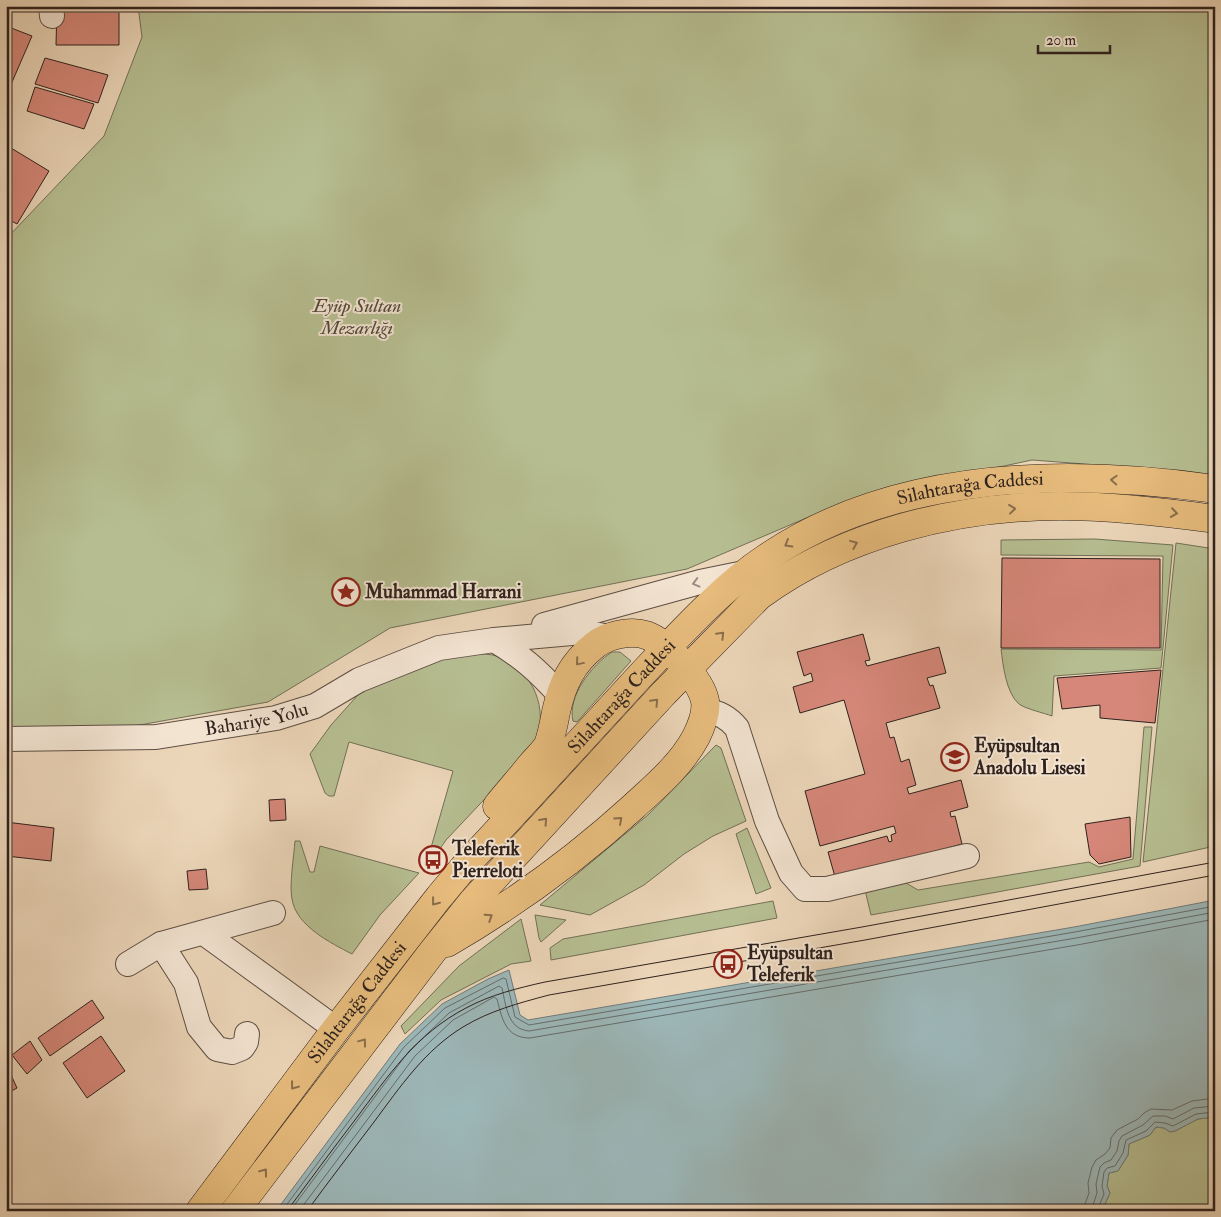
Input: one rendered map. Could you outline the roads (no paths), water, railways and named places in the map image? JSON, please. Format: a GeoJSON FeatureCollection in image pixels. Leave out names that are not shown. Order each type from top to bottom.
{"type":"FeatureCollection","features":[{"type":"Feature","properties":{"kind":"main road","name":"Silahtarağa Caddesi"},"geometry":{"type":"LineString","coordinates":[[200,1211],[336,1029],[439,897],[478,852],[666,649],[744,573],[788,543],[845,516],[880,505],[957,486],[1038,478],[1156,482],[1215,489]]}},
{"type":"Feature","properties":{"kind":"main road","name":"Silahtarağa Caddesi"},"geometry":{"type":"LineString","coordinates":[[235,1211],[473,901],[687,669],[760,596],[776,584],[825,556],[856,543],[927,522],[971,514],[1026,507],[1060,506],[1165,512],[1215,519]]}},
{"type":"Feature","properties":{"kind":"main road"},"geometry":{"type":"LineString","coordinates":[[433,951],[476,926],[537,886],[602,836],[669,774],[696,737],[705,710],[705,700],[699,686],[687,669],[666,649],[646,635],[637,633],[610,637],[596,644],[581,658],[566,678],[547,746],[496,806],[478,852]]}},
{"type":"Feature","properties":{"kind":"street"},"geometry":{"type":"LineString","coordinates":[[494,640],[700,582],[744,573]]}},
{"type":"Feature","properties":{"kind":"street"},"geometry":{"type":"LineString","coordinates":[[494,640],[583,632],[610,637]]}},
{"type":"Feature","properties":{"kind":"street"},"geometry":{"type":"LineString","coordinates":[[494,640],[517,653],[535,668],[560,695]]}},
{"type":"Feature","properties":{"kind":"street","name":"Bahariye Yolu"},"geometry":{"type":"LineString","coordinates":[[6,739],[156,737],[276,718],[315,706],[359,680],[439,648],[494,640]]}},
{"type":"Feature","properties":{"kind":"street"},"geometry":{"type":"LineString","coordinates":[[705,710],[722,714],[730,719],[737,728],[767,821],[791,873],[805,890],[827,890],[967,856]]}},
{"type":"Feature","properties":{"kind":"street"},"geometry":{"type":"LineString","coordinates":[[128,964],[161,944],[274,912]]}},
{"type":"Feature","properties":{"kind":"street"},"geometry":{"type":"LineString","coordinates":[[204,933],[336,1029]]}},
{"type":"Feature","properties":{"kind":"street"},"geometry":{"type":"LineString","coordinates":[[161,944],[186,983],[198,1027],[216,1048],[232,1052],[242,1048],[246,1042],[247,1034]]}},
{"type":"Feature","properties":{"kind":"water"},"geometry":{"type":"Polygon","coordinates":[[[1215,900],[1215,1117],[1198,1119],[1170,1132],[1164,1128],[1156,1127],[1150,1135],[1129,1144],[1128,1155],[1118,1171],[1109,1173],[1107,1186],[1110,1193],[1104,1206],[1107,1211],[276,1211],[400,1044],[442,1004],[509,970],[520,1015],[528,1020],[1074,927],[1215,900]]]}},
{"type":"Feature","properties":{"kind":"tram line"},"geometry":{"type":"LineString","coordinates":[[287,1211],[404,1057],[432,1030],[448,1018],[485,999],[514,989],[545,982],[862,927],[1215,862]]}},
{"type":"Feature","properties":{"kind":"tram line"},"geometry":{"type":"LineString","coordinates":[[307,1211],[425,1058],[449,1036],[463,1027],[515,1004],[549,995],[865,940],[1215,875]]}},
{"type":"Feature","properties":{"kind":"place","name":"Muhammad Harrani"},"geometry":{"type":"Point","coordinates":[346,592]}},
{"type":"Feature","properties":{"kind":"place","name":"Eyüpsultan Anadolu Lisesi"},"geometry":{"type":"Point","coordinates":[955,757]}},
{"type":"Feature","properties":{"kind":"place","name":"Teleferik Pierreloti"},"geometry":{"type":"Point","coordinates":[433,860]}},
{"type":"Feature","properties":{"kind":"place","name":"Eyüpsultan Teleferik"},"geometry":{"type":"Point","coordinates":[728,964]}},
{"type":"Feature","properties":{"kind":"park label","name":"Eyüp Sultan Mezarlığı"},"geometry":{"type":"Point","coordinates":[357,317]}}]}
